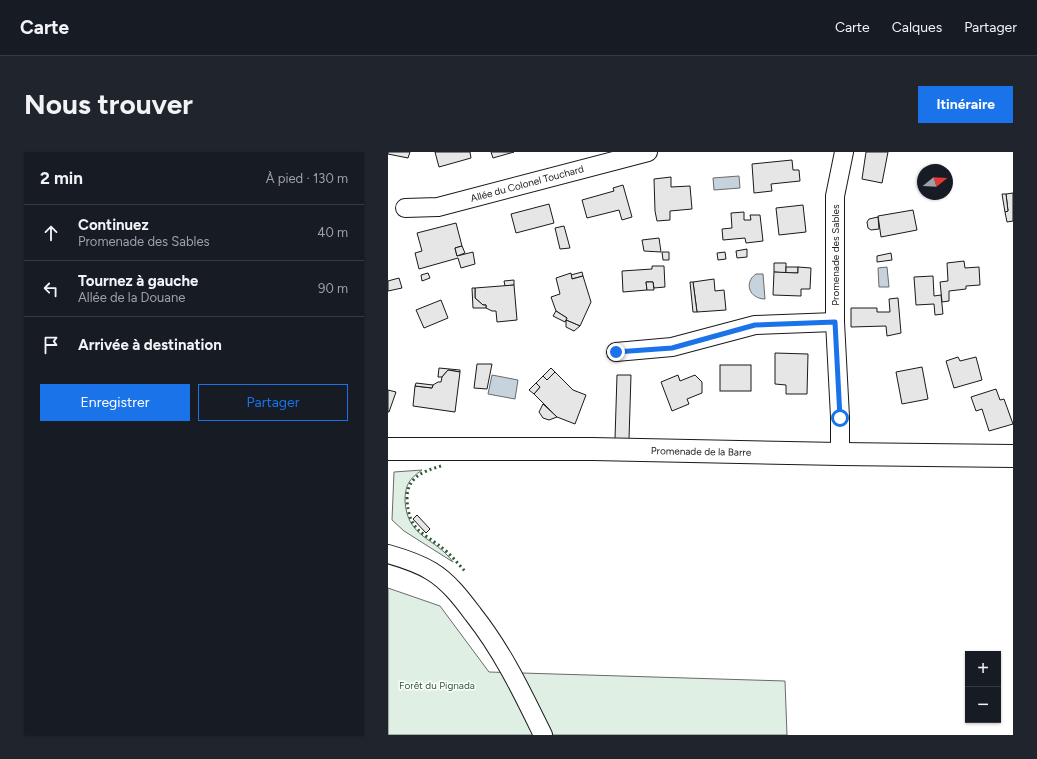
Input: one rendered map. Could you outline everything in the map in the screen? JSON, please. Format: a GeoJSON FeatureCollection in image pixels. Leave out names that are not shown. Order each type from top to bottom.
{"type":"FeatureCollection","features":[{"type":"Feature","properties":{"kind":"main road","name":"Promenade de la Barre"},"geometry":{"type":"LineString","coordinates":[[388,449],[592,449],[1013,456]]}},
{"type":"Feature","properties":{"kind":"street","name":"Allée du Colonel Touchard"},"geometry":{"type":"LineString","coordinates":[[405,208],[438,207],[648,152]]}},
{"type":"Feature","properties":{"kind":"street","name":"Promenade des Sables"},"geometry":{"type":"LineString","coordinates":[[840,454],[835,322],[835,196],[844,152]]}},
{"type":"Feature","properties":{"kind":"street"},"geometry":{"type":"LineString","coordinates":[[616,352],[672,348],[755,325],[835,322]]}},
{"type":"Feature","properties":{"kind":"street"},"geometry":{"type":"LineString","coordinates":[[388,554],[402,558],[431,571],[458,594],[494,642],[517,681],[543,735]]}},
{"type":"Feature","properties":{"kind":"green space"},"geometry":{"type":"Polygon","coordinates":[[[422,470],[414,476],[407,487],[405,501],[407,513],[416,530],[438,547],[453,562],[404,531],[392,520],[394,472],[422,470]]]}},
{"type":"Feature","properties":{"kind":"green space","name":"Forêt du Pignada"},"geometry":{"type":"Polygon","coordinates":[[[388,588],[440,606],[489,672],[785,681],[787,735],[388,735],[388,588]]]}},
{"type":"Feature","properties":{"kind":"shaded area"},"geometry":{"type":"Polygon","coordinates":[[[739,176],[740,188],[714,190],[713,178],[739,176]]]}},
{"type":"Feature","properties":{"kind":"shaded area"},"geometry":{"type":"Polygon","coordinates":[[[887,267],[889,287],[879,287],[878,268],[887,267]]]}},
{"type":"Feature","properties":{"kind":"shaded area"},"geometry":{"type":"Polygon","coordinates":[[[756,274],[763,274],[765,299],[755,296],[750,290],[750,282],[756,274]]]}},
{"type":"Feature","properties":{"kind":"shaded area"},"geometry":{"type":"Polygon","coordinates":[[[492,375],[518,380],[515,399],[488,394],[492,375]]]}},
{"type":"Feature","properties":{"kind":"building"},"geometry":{"type":"Polygon","coordinates":[[[388,152],[410,152],[408,158],[388,154],[388,152]]]}},
{"type":"Feature","properties":{"kind":"building"},"geometry":{"type":"Polygon","coordinates":[[[435,152],[470,152],[471,158],[439,167],[435,152]]]}},
{"type":"Feature","properties":{"kind":"building"},"geometry":{"type":"Polygon","coordinates":[[[491,152],[514,152],[493,158],[491,152]]]}},
{"type":"Feature","properties":{"kind":"building"},"geometry":{"type":"Polygon","coordinates":[[[866,152],[888,152],[882,183],[862,179],[866,152]]]}},
{"type":"Feature","properties":{"kind":"building"},"geometry":{"type":"Polygon","coordinates":[[[792,160],[793,170],[799,170],[800,181],[771,184],[772,191],[754,193],[752,164],[792,160]]]}},
{"type":"Feature","properties":{"kind":"building"},"geometry":{"type":"Polygon","coordinates":[[[671,177],[671,187],[690,186],[692,209],[670,211],[670,220],[657,221],[655,211],[654,179],[671,177]]]}},
{"type":"Feature","properties":{"kind":"building"},"geometry":{"type":"Polygon","coordinates":[[[623,185],[632,217],[622,220],[619,210],[587,218],[582,200],[614,191],[613,188],[623,185]]]}},
{"type":"Feature","properties":{"kind":"building"},"geometry":{"type":"Polygon","coordinates":[[[1013,193],[1013,221],[1007,222],[1005,212],[1008,211],[1006,194],[1013,193]]]}},
{"type":"Feature","properties":{"kind":"building"},"geometry":{"type":"Polygon","coordinates":[[[1002,194],[1006,194],[1008,211],[1005,212],[1002,194]]]}},
{"type":"Feature","properties":{"kind":"building"},"geometry":{"type":"Polygon","coordinates":[[[549,204],[554,223],[516,233],[511,214],[549,204]]]}},
{"type":"Feature","properties":{"kind":"building"},"geometry":{"type":"Polygon","coordinates":[[[803,205],[806,232],[779,235],[776,208],[803,205]]]}},
{"type":"Feature","properties":{"kind":"building"},"geometry":{"type":"Polygon","coordinates":[[[913,210],[917,230],[881,237],[878,216],[913,210]]]}},
{"type":"Feature","properties":{"kind":"building"},"geometry":{"type":"Polygon","coordinates":[[[744,212],[744,220],[751,220],[750,215],[760,215],[763,241],[746,243],[745,238],[723,240],[722,229],[732,228],[731,213],[744,212]]]}},
{"type":"Feature","properties":{"kind":"building"},"geometry":{"type":"Polygon","coordinates":[[[878,217],[879,229],[871,230],[868,228],[867,222],[869,219],[878,217]]]}},
{"type":"Feature","properties":{"kind":"building"},"geometry":{"type":"Polygon","coordinates":[[[456,223],[462,246],[455,248],[457,256],[473,252],[475,264],[461,268],[458,258],[419,269],[415,253],[422,251],[417,233],[456,223]]]}},
{"type":"Feature","properties":{"kind":"building"},"geometry":{"type":"Polygon","coordinates":[[[564,226],[570,248],[560,249],[555,228],[564,226]]]}},
{"type":"Feature","properties":{"kind":"building"},"geometry":{"type":"Polygon","coordinates":[[[659,238],[661,252],[644,251],[642,240],[659,238]]]}},
{"type":"Feature","properties":{"kind":"building"},"geometry":{"type":"Polygon","coordinates":[[[462,246],[465,253],[457,256],[455,248],[462,246]]]}},
{"type":"Feature","properties":{"kind":"building"},"geometry":{"type":"Polygon","coordinates":[[[747,249],[747,257],[737,258],[736,251],[747,249]]]}},
{"type":"Feature","properties":{"kind":"building"},"geometry":{"type":"Polygon","coordinates":[[[662,252],[669,252],[669,260],[663,260],[662,252]]]}},
{"type":"Feature","properties":{"kind":"building"},"geometry":{"type":"Polygon","coordinates":[[[725,252],[726,259],[718,260],[717,253],[725,252]]]}},
{"type":"Feature","properties":{"kind":"building"},"geometry":{"type":"Polygon","coordinates":[[[891,253],[892,260],[877,262],[877,256],[891,253]]]}},
{"type":"Feature","properties":{"kind":"building"},"geometry":{"type":"Polygon","coordinates":[[[964,261],[965,268],[979,267],[980,285],[966,286],[966,289],[949,291],[949,301],[942,302],[940,282],[948,281],[947,263],[964,261]]]}},
{"type":"Feature","properties":{"kind":"building"},"geometry":{"type":"Polygon","coordinates":[[[774,263],[786,263],[786,273],[774,272],[774,263]]]}},
{"type":"Feature","properties":{"kind":"building"},"geometry":{"type":"Polygon","coordinates":[[[652,266],[664,266],[665,287],[654,288],[653,282],[646,282],[647,290],[623,292],[622,271],[652,269],[652,266]]]}},
{"type":"Feature","properties":{"kind":"building"},"geometry":{"type":"Polygon","coordinates":[[[786,267],[798,267],[798,273],[786,273],[786,267]]]}},
{"type":"Feature","properties":{"kind":"building"},"geometry":{"type":"Polygon","coordinates":[[[798,267],[811,268],[810,289],[801,289],[801,296],[773,295],[774,272],[798,273],[798,267]]]}},
{"type":"Feature","properties":{"kind":"building"},"geometry":{"type":"Polygon","coordinates":[[[582,272],[583,276],[572,279],[571,275],[582,272]]]}},
{"type":"Feature","properties":{"kind":"building"},"geometry":{"type":"Polygon","coordinates":[[[428,273],[430,278],[422,281],[421,275],[428,273]]]}},
{"type":"Feature","properties":{"kind":"building"},"geometry":{"type":"Polygon","coordinates":[[[571,273],[572,279],[583,276],[591,302],[580,326],[566,320],[567,318],[556,311],[551,297],[560,294],[556,278],[571,273]]]}},
{"type":"Feature","properties":{"kind":"building"},"geometry":{"type":"Polygon","coordinates":[[[933,276],[934,296],[941,295],[943,314],[935,315],[934,304],[916,305],[914,277],[933,276]]]}},
{"type":"Feature","properties":{"kind":"building"},"geometry":{"type":"Polygon","coordinates":[[[399,278],[402,288],[388,291],[388,281],[399,278]]]}},
{"type":"Feature","properties":{"kind":"building"},"geometry":{"type":"Polygon","coordinates":[[[714,279],[715,291],[724,290],[726,310],[697,312],[693,282],[714,279]]]}},
{"type":"Feature","properties":{"kind":"building"},"geometry":{"type":"Polygon","coordinates":[[[514,280],[514,285],[505,286],[504,281],[514,280]]]}},
{"type":"Feature","properties":{"kind":"building"},"geometry":{"type":"Polygon","coordinates":[[[646,282],[653,282],[654,290],[647,290],[646,282]]]}},
{"type":"Feature","properties":{"kind":"building"},"geometry":{"type":"Polygon","coordinates":[[[690,282],[693,282],[697,312],[693,312],[690,282]]]}},
{"type":"Feature","properties":{"kind":"building"},"geometry":{"type":"Polygon","coordinates":[[[514,285],[517,320],[497,322],[496,311],[486,308],[486,305],[483,305],[475,298],[475,288],[514,285]]]}},
{"type":"Feature","properties":{"kind":"building"},"geometry":{"type":"Polygon","coordinates":[[[472,288],[475,288],[475,298],[483,305],[486,305],[486,308],[473,308],[472,288]]]}},
{"type":"Feature","properties":{"kind":"building"},"geometry":{"type":"Polygon","coordinates":[[[898,298],[901,333],[887,336],[886,326],[851,327],[851,308],[877,308],[877,312],[890,312],[889,299],[898,298]]]}},
{"type":"Feature","properties":{"kind":"building"},"geometry":{"type":"Polygon","coordinates":[[[441,300],[448,318],[424,328],[416,310],[441,300]]]}},
{"type":"Feature","properties":{"kind":"building"},"geometry":{"type":"Polygon","coordinates":[[[556,311],[567,318],[565,322],[553,316],[556,311]]]}},
{"type":"Feature","properties":{"kind":"building"},"geometry":{"type":"Polygon","coordinates":[[[566,320],[580,326],[574,331],[566,327],[566,320]]]}},
{"type":"Feature","properties":{"kind":"building"},"geometry":{"type":"Polygon","coordinates":[[[775,353],[808,354],[807,394],[786,394],[786,385],[775,384],[775,353]]]}},
{"type":"Feature","properties":{"kind":"building"},"geometry":{"type":"Polygon","coordinates":[[[958,357],[960,361],[976,357],[982,380],[954,388],[946,361],[958,357]]]}},
{"type":"Feature","properties":{"kind":"building"},"geometry":{"type":"Polygon","coordinates":[[[477,364],[492,364],[487,389],[474,388],[477,364]]]}},
{"type":"Feature","properties":{"kind":"building"},"geometry":{"type":"Polygon","coordinates":[[[720,365],[751,365],[751,391],[720,391],[720,365]]]}},
{"type":"Feature","properties":{"kind":"building"},"geometry":{"type":"Polygon","coordinates":[[[922,367],[928,399],[902,404],[896,372],[922,367]]]}},
{"type":"Feature","properties":{"kind":"building"},"geometry":{"type":"Polygon","coordinates":[[[439,368],[460,370],[460,372],[448,370],[442,377],[438,377],[439,368]]]}},
{"type":"Feature","properties":{"kind":"building"},"geometry":{"type":"Polygon","coordinates":[[[551,368],[555,372],[547,380],[543,376],[551,368]]]}},
{"type":"Feature","properties":{"kind":"building"},"geometry":{"type":"Polygon","coordinates":[[[448,370],[460,372],[455,412],[413,406],[415,386],[432,388],[433,385],[441,382],[442,377],[448,370]]]}},
{"type":"Feature","properties":{"kind":"building"},"geometry":{"type":"Polygon","coordinates":[[[555,372],[573,390],[586,395],[575,424],[557,417],[534,394],[540,387],[536,383],[543,376],[547,380],[555,372]]]}},
{"type":"Feature","properties":{"kind":"building"},"geometry":{"type":"Polygon","coordinates":[[[617,375],[631,375],[629,439],[615,439],[617,375]]]}},
{"type":"Feature","properties":{"kind":"building"},"geometry":{"type":"Polygon","coordinates":[[[678,375],[680,381],[695,375],[702,382],[702,393],[687,399],[689,404],[672,411],[661,382],[678,375]]]}},
{"type":"Feature","properties":{"kind":"building"},"geometry":{"type":"Polygon","coordinates":[[[416,383],[433,385],[432,388],[415,386],[416,383]]]}},
{"type":"Feature","properties":{"kind":"building"},"geometry":{"type":"Polygon","coordinates":[[[536,383],[540,387],[534,394],[529,390],[536,383]]]}},
{"type":"Feature","properties":{"kind":"building"},"geometry":{"type":"Polygon","coordinates":[[[996,389],[1000,400],[1004,399],[1013,424],[989,431],[982,409],[976,411],[971,397],[996,389]]]}},
{"type":"Feature","properties":{"kind":"building"},"geometry":{"type":"Polygon","coordinates":[[[388,390],[396,392],[389,412],[388,412],[388,390]]]}},
{"type":"Feature","properties":{"kind":"building"},"geometry":{"type":"Polygon","coordinates":[[[543,404],[557,417],[549,420],[543,418],[539,412],[543,404]]]}},
{"type":"Feature","properties":{"kind":"building"},"geometry":{"type":"Polygon","coordinates":[[[417,515],[430,529],[426,533],[413,519],[417,515]]]}},
{"type":"Feature","properties":{"kind":"hedge"},"geometry":{"type":"LineString","coordinates":[[441,466],[418,476],[410,485],[407,498],[410,518],[414,525],[424,535],[446,551],[465,571]]}},
{"type":"Feature","properties":{"kind":"route"},"geometry":{"type":"LineString","coordinates":[[616,352],[672,348],[755,325],[835,322],[840,418]]}}]}
